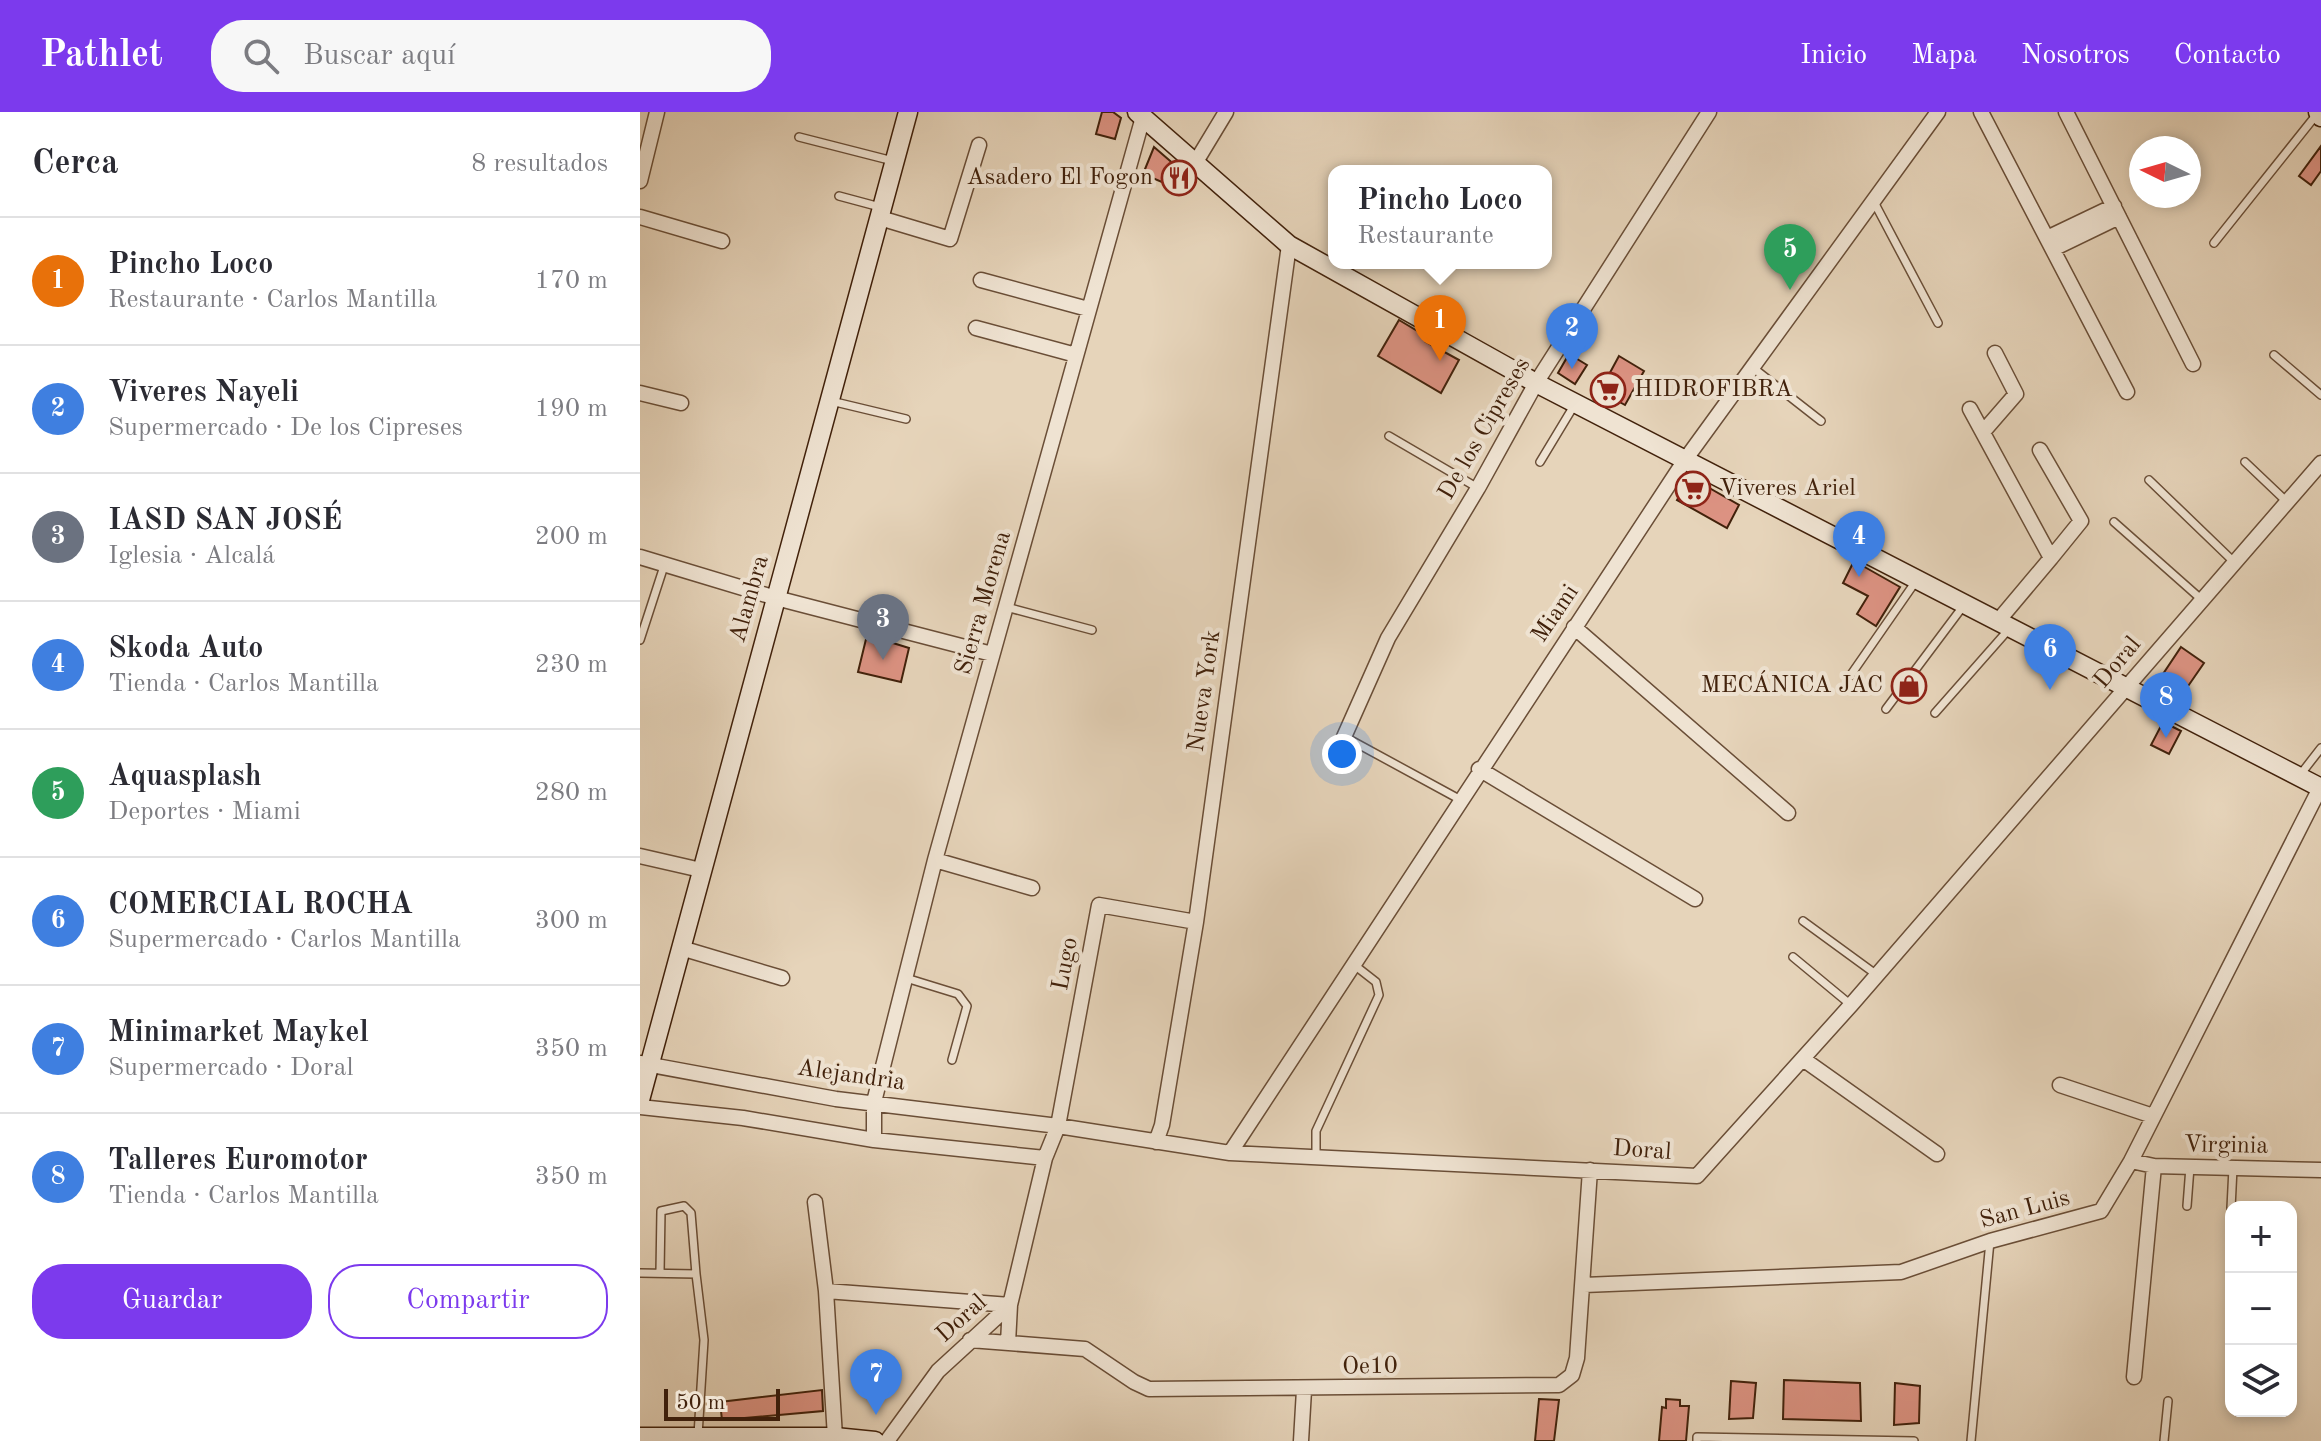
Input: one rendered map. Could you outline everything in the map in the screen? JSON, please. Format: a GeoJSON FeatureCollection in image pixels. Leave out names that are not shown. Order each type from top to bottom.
{"type":"FeatureCollection","features":[{"type":"Feature","properties":{"kind":"street"},"geometry":{"type":"LineString","coordinates":[[640,181],[657,112]]}},
{"type":"Feature","properties":{"kind":"street","name":"Alambra"},"geometry":{"type":"LineString","coordinates":[[640,1100],[644,1064],[681,948],[908,112]]}},
{"type":"Feature","properties":{"kind":"street"},"geometry":{"type":"LineString","coordinates":[[1194,165],[1226,112]]}},
{"type":"Feature","properties":{"kind":"street","name":"De los Cipreses"},"geometry":{"type":"LineString","coordinates":[[1344,737],[1388,638],[1478,488],[1536,383],[1709,112]]}},
{"type":"Feature","properties":{"kind":"street","name":"Miami"},"geometry":{"type":"LineString","coordinates":[[1230,1153],[1459,799],[1685,460],[1938,112]]}},
{"type":"Feature","properties":{"kind":"street"},"geometry":{"type":"LineString","coordinates":[[1981,112],[2127,392]]}},
{"type":"Feature","properties":{"kind":"street"},"geometry":{"type":"LineString","coordinates":[[2066,112],[2193,364]]}},
{"type":"Feature","properties":{"kind":"street"},"geometry":{"type":"LineString","coordinates":[[1140,114],[1194,165],[1289,245],[1328,267]]}},
{"type":"Feature","properties":{"kind":"street","name":"Sierra Morena"},"geometry":{"type":"LineString","coordinates":[[874,1140],[874,1102],[935,860],[1140,114]]}},
{"type":"Feature","properties":{"kind":"street"},"geometry":{"type":"LineString","coordinates":[[881,213],[950,239],[979,145]]}},
{"type":"Feature","properties":{"kind":"street"},"geometry":{"type":"LineString","coordinates":[[2050,244],[2117,212]]}},
{"type":"Feature","properties":{"kind":"street"},"geometry":{"type":"LineString","coordinates":[[640,217],[722,241]]}},
{"type":"Feature","properties":{"kind":"street","name":"Nueva York"},"geometry":{"type":"LineString","coordinates":[[1156,1142],[1162,1125],[1196,922],[1289,245]]}},
{"type":"Feature","properties":{"kind":"street"},"geometry":{"type":"LineString","coordinates":[[1332,269],[1536,383],[2321,788]]}},
{"type":"Feature","properties":{"kind":"street"},"geometry":{"type":"LineString","coordinates":[[981,280],[1088,309]]}},
{"type":"Feature","properties":{"kind":"street"},"geometry":{"type":"LineString","coordinates":[[976,328],[1076,355]]}},
{"type":"Feature","properties":{"kind":"street"},"geometry":{"type":"LineString","coordinates":[[1983,432],[2016,394],[1995,353]]}},
{"type":"Feature","properties":{"kind":"street"},"geometry":{"type":"LineString","coordinates":[[640,393],[681,403]]}},
{"type":"Feature","properties":{"kind":"street"},"geometry":{"type":"LineString","coordinates":[[1970,409],[2051,558]]}},
{"type":"Feature","properties":{"kind":"street"},"geometry":{"type":"LineString","coordinates":[[2005,624],[2081,521],[2040,450]]}},
{"type":"Feature","properties":{"kind":"street","name":"Doral"},"geometry":{"type":"LineString","coordinates":[[887,1441],[916,1397],[970,1340],[1010,1305],[1045,1158],[1058,1126],[1230,1153],[1697,1176],[1851,1005],[2321,463]]}},
{"type":"Feature","properties":{"kind":"street"},"geometry":{"type":"LineString","coordinates":[[640,557],[776,598],[992,654]]}},
{"type":"Feature","properties":{"kind":"street"},"geometry":{"type":"LineString","coordinates":[[1574,627],[1788,813]]}},
{"type":"Feature","properties":{"kind":"street"},"geometry":{"type":"LineString","coordinates":[[1479,769],[1695,899]]}},
{"type":"Feature","properties":{"kind":"street","name":"San Luis"},"geometry":{"type":"LineString","coordinates":[[1584,1285],[1901,1272],[1990,1241],[2101,1211],[2131,1161],[2321,788]]}},
{"type":"Feature","properties":{"kind":"street"},"geometry":{"type":"LineString","coordinates":[[640,856],[701,870]]}},
{"type":"Feature","properties":{"kind":"street"},"geometry":{"type":"LineString","coordinates":[[935,860],[1032,888]]}},
{"type":"Feature","properties":{"kind":"street","name":"Lugo"},"geometry":{"type":"LineString","coordinates":[[1058,1126],[1099,905],[1196,922]]}},
{"type":"Feature","properties":{"kind":"street"},"geometry":{"type":"LineString","coordinates":[[681,948],[782,978]]}},
{"type":"Feature","properties":{"kind":"street"},"geometry":{"type":"LineString","coordinates":[[1803,1059],[1937,1154]]}},
{"type":"Feature","properties":{"kind":"street","name":"Alejandria"},"geometry":{"type":"LineString","coordinates":[[644,1064],[836,1099],[1058,1126]]}},
{"type":"Feature","properties":{"kind":"street"},"geometry":{"type":"LineString","coordinates":[[2060,1085],[2153,1116]]}},
{"type":"Feature","properties":{"kind":"street"},"geometry":{"type":"LineString","coordinates":[[640,1107],[743,1118],[874,1140],[1045,1158]]}},
{"type":"Feature","properties":{"kind":"street","name":"Virginia"},"geometry":{"type":"LineString","coordinates":[[2131,1161],[2154,1166],[2321,1170]]}},
{"type":"Feature","properties":{"kind":"street"},"geometry":{"type":"LineString","coordinates":[[2134,1377],[2154,1166]]}},
{"type":"Feature","properties":{"kind":"street","name":"Oe10"},"geometry":{"type":"LineString","coordinates":[[970,1340],[1085,1349],[1149,1389],[1304,1390],[1559,1385],[1572,1375],[1577,1358],[1590,1170]]}},
{"type":"Feature","properties":{"kind":"street"},"geometry":{"type":"LineString","coordinates":[[815,1202],[826,1291],[835,1437]]}},
{"type":"Feature","properties":{"kind":"street"},"geometry":{"type":"LineString","coordinates":[[826,1291],[1010,1305],[1008,1343]]}},
{"type":"Feature","properties":{"kind":"street"},"geometry":{"type":"LineString","coordinates":[[1301,1441],[1304,1390]]}},
{"type":"Feature","properties":{"kind":"street"},"geometry":{"type":"LineString","coordinates":[[640,1437],[835,1437],[875,1441]]}},
{"type":"Feature","properties":{"kind":"lane"},"geometry":{"type":"LineString","coordinates":[[2214,243],[2319,114]]}},
{"type":"Feature","properties":{"kind":"lane"},"geometry":{"type":"LineString","coordinates":[[799,137],[895,161]]}},
{"type":"Feature","properties":{"kind":"lane"},"geometry":{"type":"LineString","coordinates":[[839,196],[881,213]]}},
{"type":"Feature","properties":{"kind":"lane"},"geometry":{"type":"LineString","coordinates":[[1872,200],[1938,323]]}},
{"type":"Feature","properties":{"kind":"lane"},"geometry":{"type":"LineString","coordinates":[[2274,355],[2321,395]]}},
{"type":"Feature","properties":{"kind":"lane"},"geometry":{"type":"LineString","coordinates":[[1752,367],[1821,421]]}},
{"type":"Feature","properties":{"kind":"lane"},"geometry":{"type":"LineString","coordinates":[[831,401],[906,419]]}},
{"type":"Feature","properties":{"kind":"lane"},"geometry":{"type":"LineString","coordinates":[[1540,462],[1576,402]]}},
{"type":"Feature","properties":{"kind":"lane"},"geometry":{"type":"LineString","coordinates":[[1389,436],[1478,488]]}},
{"type":"Feature","properties":{"kind":"lane"},"geometry":{"type":"LineString","coordinates":[[2245,462],[2288,502]]}},
{"type":"Feature","properties":{"kind":"lane"},"geometry":{"type":"LineString","coordinates":[[2149,480],[2235,563]]}},
{"type":"Feature","properties":{"kind":"lane"},"geometry":{"type":"LineString","coordinates":[[2114,522],[2201,599]]}},
{"type":"Feature","properties":{"kind":"lane"},"geometry":{"type":"LineString","coordinates":[[640,640],[665,563]]}},
{"type":"Feature","properties":{"kind":"lane"},"geometry":{"type":"LineString","coordinates":[[1850,676],[1916,581]]}},
{"type":"Feature","properties":{"kind":"lane"},"geometry":{"type":"LineString","coordinates":[[1886,709],[1965,604]]}},
{"type":"Feature","properties":{"kind":"lane"},"geometry":{"type":"LineString","coordinates":[[1006,607],[1092,630]]}},
{"type":"Feature","properties":{"kind":"lane"},"geometry":{"type":"LineString","coordinates":[[1935,713],[2005,624]]}},
{"type":"Feature","properties":{"kind":"lane"},"geometry":{"type":"LineString","coordinates":[[1344,737],[1459,799]]}},
{"type":"Feature","properties":{"kind":"lane"},"geometry":{"type":"LineString","coordinates":[[2299,777],[2321,748]]}},
{"type":"Feature","properties":{"kind":"lane"},"geometry":{"type":"LineString","coordinates":[[1803,921],[1877,975]]}},
{"type":"Feature","properties":{"kind":"lane"},"geometry":{"type":"LineString","coordinates":[[1793,957],[1851,1005]]}},
{"type":"Feature","properties":{"kind":"lane"},"geometry":{"type":"LineString","coordinates":[[1316,1156],[1316,1131],[1379,995],[1376,982],[1352,964]]}},
{"type":"Feature","properties":{"kind":"lane"},"geometry":{"type":"LineString","coordinates":[[906,978],[964,999],[967,1006],[952,1060]]}},
{"type":"Feature","properties":{"kind":"lane"},"geometry":{"type":"LineString","coordinates":[[2187,1206],[2190,1167]]}},
{"type":"Feature","properties":{"kind":"lane"},"geometry":{"type":"LineString","coordinates":[[2231,1201],[2233,1168]]}},
{"type":"Feature","properties":{"kind":"lane"},"geometry":{"type":"LineString","coordinates":[[660,1272],[661,1211],[684,1206],[691,1213],[704,1340],[698,1437]]}},
{"type":"Feature","properties":{"kind":"lane"},"geometry":{"type":"LineString","coordinates":[[1971,1441],[1990,1241]]}},
{"type":"Feature","properties":{"kind":"lane"},"geometry":{"type":"LineString","coordinates":[[640,1273],[696,1274]]}},
{"type":"Feature","properties":{"kind":"lane"},"geometry":{"type":"LineString","coordinates":[[2164,1441],[2168,1401]]}},
{"type":"Feature","properties":{"kind":"lane"},"geometry":{"type":"LineString","coordinates":[[1697,1441],[1697,1437],[1914,1441]]}},
{"type":"Feature","properties":{"kind":"building"},"geometry":{"type":"Polygon","coordinates":[[[1102,112],[1113,112],[1121,118],[1115,139],[1096,134],[1102,112]]]}},
{"type":"Feature","properties":{"kind":"building"},"geometry":{"type":"Polygon","coordinates":[[[2321,146],[2321,171],[2311,185],[2299,176],[2321,146]]]}},
{"type":"Feature","properties":{"kind":"building"},"geometry":{"type":"Polygon","coordinates":[[[1154,147],[1191,179],[1183,191],[1143,174],[1154,147]]]}},
{"type":"Feature","properties":{"kind":"building"},"geometry":{"type":"Polygon","coordinates":[[[1399,320],[1429,338],[1426,342],[1459,360],[1441,393],[1378,356],[1399,320]]]}},
{"type":"Feature","properties":{"kind":"building"},"geometry":{"type":"Polygon","coordinates":[[[1569,354],[1587,365],[1575,384],[1558,373],[1569,354]]]}},
{"type":"Feature","properties":{"kind":"building"},"geometry":{"type":"Polygon","coordinates":[[[1619,356],[1644,371],[1625,405],[1600,391],[1619,356]]]}},
{"type":"Feature","properties":{"kind":"building"},"geometry":{"type":"Polygon","coordinates":[[[1697,481],[1739,505],[1727,528],[1677,500],[1687,482],[1697,481]]]}},
{"type":"Feature","properties":{"kind":"building"},"geometry":{"type":"Polygon","coordinates":[[[1854,561],[1900,587],[1876,626],[1857,614],[1868,596],[1843,583],[1854,561]]]}},
{"type":"Feature","properties":{"kind":"building"},"geometry":{"type":"Polygon","coordinates":[[[867,635],[909,648],[901,682],[858,672],[867,635]]]}},
{"type":"Feature","properties":{"kind":"building"},"geometry":{"type":"Polygon","coordinates":[[[2181,647],[2204,663],[2184,692],[2161,677],[2181,647]]]}},
{"type":"Feature","properties":{"kind":"building"},"geometry":{"type":"Polygon","coordinates":[[[2163,722],[2181,731],[2169,754],[2151,745],[2163,722]]]}},
{"type":"Feature","properties":{"kind":"building"},"geometry":{"type":"Polygon","coordinates":[[[1784,1380],[1860,1383],[1861,1421],[1783,1419],[1784,1380]]]}},
{"type":"Feature","properties":{"kind":"building"},"geometry":{"type":"Polygon","coordinates":[[[1731,1381],[1756,1383],[1753,1418],[1729,1419],[1731,1381]]]}},
{"type":"Feature","properties":{"kind":"building"},"geometry":{"type":"Polygon","coordinates":[[[1895,1383],[1920,1386],[1919,1423],[1894,1425],[1895,1383]]]}},
{"type":"Feature","properties":{"kind":"building"},"geometry":{"type":"Polygon","coordinates":[[[822,1390],[823,1411],[722,1420],[720,1402],[822,1390]]]}},
{"type":"Feature","properties":{"kind":"building"},"geometry":{"type":"Polygon","coordinates":[[[1539,1399],[1559,1400],[1554,1441],[1535,1441],[1539,1399]]]}},
{"type":"Feature","properties":{"kind":"building"},"geometry":{"type":"Polygon","coordinates":[[[1666,1399],[1680,1400],[1680,1406],[1689,1406],[1686,1441],[1659,1441],[1662,1407],[1666,1408],[1666,1399]]]}},
{"type":"Feature","properties":{"kind":"place","name":"Asadero El Fogon"},"geometry":{"type":"Point","coordinates":[1179,178]}},
{"type":"Feature","properties":{"kind":"place","name":"Aquasplash"},"geometry":{"type":"Point","coordinates":[1790,290]}},
{"type":"Feature","properties":{"kind":"place","name":"Pincho Loco"},"geometry":{"type":"Point","coordinates":[1440,361]}},
{"type":"Feature","properties":{"kind":"place","name":"Viveres Nayeli"},"geometry":{"type":"Point","coordinates":[1572,369]}},
{"type":"Feature","properties":{"kind":"place","name":"HIDROFIBRA"},"geometry":{"type":"Point","coordinates":[1608,390]}},
{"type":"Feature","properties":{"kind":"place","name":"Viveres Ariel"},"geometry":{"type":"Point","coordinates":[1693,489]}},
{"type":"Feature","properties":{"kind":"place","name":"Skoda Auto"},"geometry":{"type":"Point","coordinates":[1859,577]}},
{"type":"Feature","properties":{"kind":"place","name":"IASD SAN JOSÉ"},"geometry":{"type":"Point","coordinates":[883,660]}},
{"type":"Feature","properties":{"kind":"place","name":"MECÁNICA JAC"},"geometry":{"type":"Point","coordinates":[1909,686]}},
{"type":"Feature","properties":{"kind":"place","name":"COMERCIAL ROCHA"},"geometry":{"type":"Point","coordinates":[2050,690]}},
{"type":"Feature","properties":{"kind":"place","name":"Talleres Euromotor"},"geometry":{"type":"Point","coordinates":[2166,738]}},
{"type":"Feature","properties":{"kind":"place","name":"Minimarket Maykel"},"geometry":{"type":"Point","coordinates":[876,1415]}}]}
